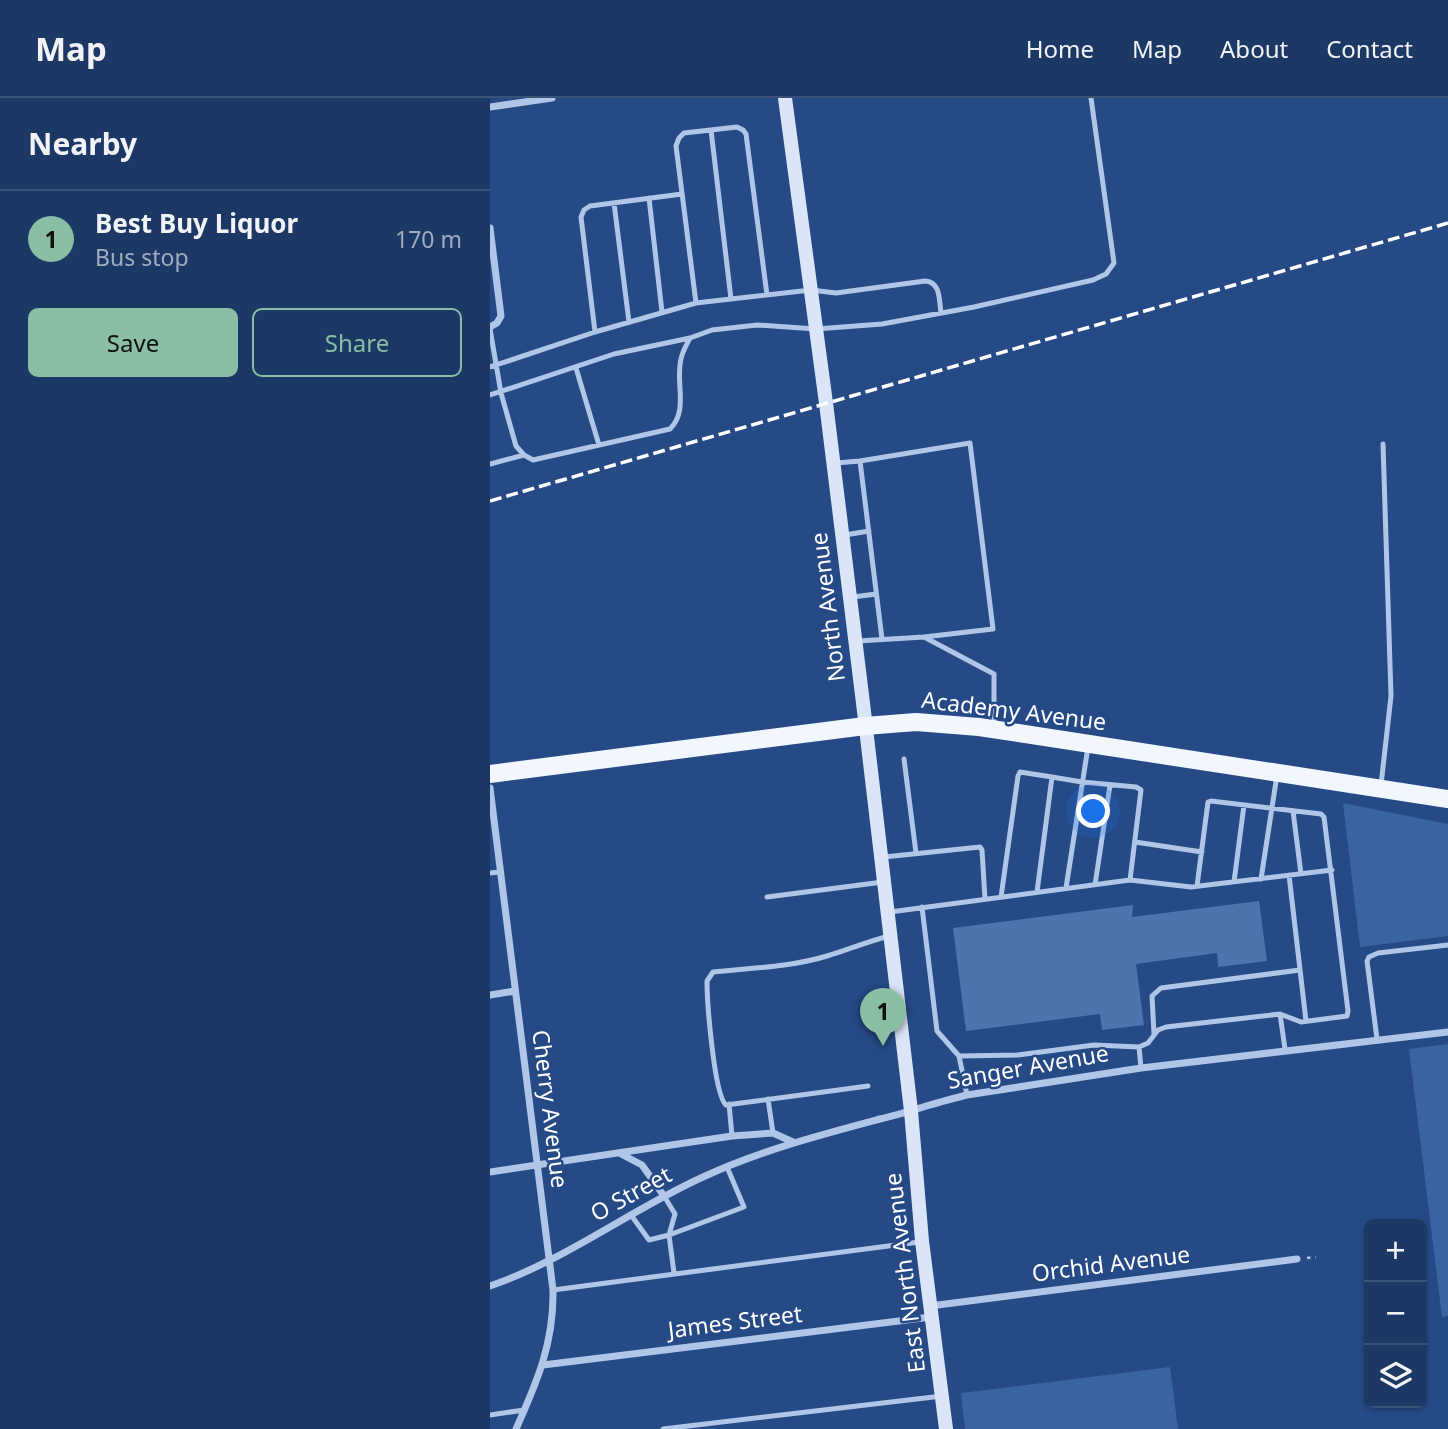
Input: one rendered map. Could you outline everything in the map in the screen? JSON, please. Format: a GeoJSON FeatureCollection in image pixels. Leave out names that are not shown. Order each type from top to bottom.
{"type":"FeatureCollection","features":[{"type":"Feature","properties":{"kind":"main road","name":"Academy Avenue"},"geometry":{"type":"LineString","coordinates":[[490,774],[865,726],[916,722],[950,723],[1448,799]]}},
{"type":"Feature","properties":{"kind":"street"},"geometry":{"type":"LineString","coordinates":[[490,107],[552,98]]}},
{"type":"Feature","properties":{"kind":"street","name":"North Avenue"},"geometry":{"type":"LineString","coordinates":[[785,98],[850,598],[912,1111]]}},
{"type":"Feature","properties":{"kind":"street"},"geometry":{"type":"LineString","coordinates":[[490,228],[501,316],[492,326]]}},
{"type":"Feature","properties":{"kind":"street","name":"Cherry Avenue"},"geometry":{"type":"LineString","coordinates":[[490,788],[553,1290],[551,1338],[543,1365],[516,1429]]}},
{"type":"Feature","properties":{"kind":"street"},"geometry":{"type":"LineString","coordinates":[[490,995],[515,991]]}},
{"type":"Feature","properties":{"kind":"street","name":"Sanger Avenue"},"geometry":{"type":"LineString","coordinates":[[793,1142],[967,1095],[1284,1049],[1448,1032]]}},
{"type":"Feature","properties":{"kind":"street","name":"East North Avenue"},"geometry":{"type":"LineString","coordinates":[[912,1111],[922,1241],[946,1429]]}},
{"type":"Feature","properties":{"kind":"street"},"geometry":{"type":"LineString","coordinates":[[490,1172],[733,1136],[772,1133],[793,1142]]}},
{"type":"Feature","properties":{"kind":"street","name":"O Street"},"geometry":{"type":"LineString","coordinates":[[490,1286],[549,1261],[664,1196],[727,1167],[793,1142]]}},
{"type":"Feature","properties":{"kind":"street"},"geometry":{"type":"LineString","coordinates":[[621,1154],[642,1165],[664,1196]]}},
{"type":"Feature","properties":{"kind":"street","name":"Orchid Avenue"},"geometry":{"type":"LineString","coordinates":[[931,1312],[1297,1259]]}},
{"type":"Feature","properties":{"kind":"street","name":"James Street"},"geometry":{"type":"LineString","coordinates":[[543,1365],[931,1312]]}},
{"type":"Feature","properties":{"kind":"lane"},"geometry":{"type":"LineString","coordinates":[[490,395],[614,354],[690,338],[712,330],[757,325],[816,329],[882,324],[1093,280],[1106,274],[1114,263],[1091,98]]}},
{"type":"Feature","properties":{"kind":"lane"},"geometry":{"type":"LineString","coordinates":[[696,303],[676,146],[678,138],[684,133],[710,130],[737,127],[746,134],[767,295]]}},
{"type":"Feature","properties":{"kind":"lane"},"geometry":{"type":"LineString","coordinates":[[710,130],[731,299]]}},
{"type":"Feature","properties":{"kind":"lane"},"geometry":{"type":"LineString","coordinates":[[595,332],[581,217],[584,210],[590,205],[682,194]]}},
{"type":"Feature","properties":{"kind":"lane"},"geometry":{"type":"LineString","coordinates":[[649,198],[662,313]]}},
{"type":"Feature","properties":{"kind":"lane"},"geometry":{"type":"LineString","coordinates":[[614,203],[629,322]]}},
{"type":"Feature","properties":{"kind":"lane"},"geometry":{"type":"LineString","coordinates":[[490,367],[595,332],[696,303],[811,290],[836,293],[932,282],[937,286],[941,313]]}},
{"type":"Feature","properties":{"kind":"lane"},"geometry":{"type":"LineString","coordinates":[[492,326],[501,393],[516,446],[524,456],[533,460],[670,429],[677,422],[680,411],[681,359],[690,338]]}},
{"type":"Feature","properties":{"kind":"lane"},"geometry":{"type":"LineString","coordinates":[[576,368],[599,445]]}},
{"type":"Feature","properties":{"kind":"lane"},"geometry":{"type":"LineString","coordinates":[[833,464],[970,443],[993,629],[855,641]]}},
{"type":"Feature","properties":{"kind":"lane"},"geometry":{"type":"LineString","coordinates":[[1380,788],[1391,696],[1383,444]]}},
{"type":"Feature","properties":{"kind":"lane"},"geometry":{"type":"LineString","coordinates":[[490,464],[524,456]]}},
{"type":"Feature","properties":{"kind":"lane"},"geometry":{"type":"LineString","coordinates":[[860,461],[882,639]]}},
{"type":"Feature","properties":{"kind":"lane"},"geometry":{"type":"LineString","coordinates":[[842,536],[869,531]]}},
{"type":"Feature","properties":{"kind":"lane"},"geometry":{"type":"LineString","coordinates":[[850,598],[876,594]]}},
{"type":"Feature","properties":{"kind":"lane"},"geometry":{"type":"LineString","coordinates":[[924,637],[994,674],[994,730]]}},
{"type":"Feature","properties":{"kind":"lane"},"geometry":{"type":"LineString","coordinates":[[1066,888],[1088,744]]}},
{"type":"Feature","properties":{"kind":"lane"},"geometry":{"type":"LineString","coordinates":[[904,759],[916,853]]}},
{"type":"Feature","properties":{"kind":"lane"},"geometry":{"type":"LineString","coordinates":[[1002,897],[1020,772],[1141,790],[1130,880]]}},
{"type":"Feature","properties":{"kind":"lane"},"geometry":{"type":"LineString","coordinates":[[1261,878],[1278,772]]}},
{"type":"Feature","properties":{"kind":"lane"},"geometry":{"type":"LineString","coordinates":[[1037,892],[1052,777]]}},
{"type":"Feature","properties":{"kind":"lane"},"geometry":{"type":"LineString","coordinates":[[1095,885],[1110,785]]}},
{"type":"Feature","properties":{"kind":"lane"},"geometry":{"type":"LineString","coordinates":[[959,1056],[1018,1055],[1094,1045],[1139,1047],[1148,1043],[1154,1034],[1166,1027],[1280,1014],[1306,1021],[1345,1018],[1348,1011],[1332,870],[1324,817],[1321,814],[1208,802],[1197,886]]}},
{"type":"Feature","properties":{"kind":"lane"},"geometry":{"type":"LineString","coordinates":[[1234,882],[1244,804]]}},
{"type":"Feature","properties":{"kind":"lane"},"geometry":{"type":"LineString","coordinates":[[1293,811],[1301,874]]}},
{"type":"Feature","properties":{"kind":"lane"},"geometry":{"type":"LineString","coordinates":[[1135,842],[1202,852]]}},
{"type":"Feature","properties":{"kind":"lane"},"geometry":{"type":"LineString","coordinates":[[880,858],[980,847],[985,899]]}},
{"type":"Feature","properties":{"kind":"lane"},"geometry":{"type":"LineString","coordinates":[[887,912],[1130,880],[1197,886],[1332,870]]}},
{"type":"Feature","properties":{"kind":"lane"},"geometry":{"type":"LineString","coordinates":[[490,873],[500,872]]}},
{"type":"Feature","properties":{"kind":"lane"},"geometry":{"type":"LineString","coordinates":[[1289,875],[1306,1021]]}},
{"type":"Feature","properties":{"kind":"lane"},"geometry":{"type":"LineString","coordinates":[[767,897],[883,883]]}},
{"type":"Feature","properties":{"kind":"lane"},"geometry":{"type":"LineString","coordinates":[[922,907],[937,1031],[959,1056],[967,1095]]}},
{"type":"Feature","properties":{"kind":"lane"},"geometry":{"type":"LineString","coordinates":[[868,1086],[729,1104],[722,1102],[717,1080],[707,981],[713,972],[827,956],[861,943],[890,936]]}},
{"type":"Feature","properties":{"kind":"lane"},"geometry":{"type":"LineString","coordinates":[[1377,1039],[1367,961],[1369,957],[1378,953],[1448,944]]}},
{"type":"Feature","properties":{"kind":"lane"},"geometry":{"type":"LineString","coordinates":[[1154,1034],[1152,996],[1161,988],[1300,970]]}},
{"type":"Feature","properties":{"kind":"lane"},"geometry":{"type":"LineString","coordinates":[[1280,1014],[1284,1049]]}},
{"type":"Feature","properties":{"kind":"lane"},"geometry":{"type":"LineString","coordinates":[[1139,1047],[1141,1068]]}},
{"type":"Feature","properties":{"kind":"lane"},"geometry":{"type":"LineString","coordinates":[[768,1099],[772,1133]]}},
{"type":"Feature","properties":{"kind":"lane"},"geometry":{"type":"LineString","coordinates":[[729,1104],[733,1136]]}},
{"type":"Feature","properties":{"kind":"lane"},"geometry":{"type":"LineString","coordinates":[[631,1215],[649,1240],[670,1235],[744,1207],[727,1167]]}},
{"type":"Feature","properties":{"kind":"lane"},"geometry":{"type":"LineString","coordinates":[[664,1196],[675,1214],[670,1235],[674,1273]]}},
{"type":"Feature","properties":{"kind":"lane"},"geometry":{"type":"LineString","coordinates":[[553,1290],[922,1241]]}},
{"type":"Feature","properties":{"kind":"lane"},"geometry":{"type":"LineString","coordinates":[[663,1429],[942,1396]]}},
{"type":"Feature","properties":{"kind":"lane"},"geometry":{"type":"LineString","coordinates":[[490,1415],[524,1410]]}},
{"type":"Feature","properties":{"kind":"shaded area"},"geometry":{"type":"Polygon","coordinates":[[[1343,803],[1448,824],[1448,936],[1360,947],[1343,803]]]}},
{"type":"Feature","properties":{"kind":"shaded area"},"geometry":{"type":"Polygon","coordinates":[[[1448,1044],[1448,1316],[1442,1317],[1409,1049],[1448,1044]]]}},
{"type":"Feature","properties":{"kind":"shaded area"},"geometry":{"type":"Polygon","coordinates":[[[1170,1367],[1178,1429],[965,1429],[961,1393],[1170,1367]]]}},
{"type":"Feature","properties":{"kind":"building"},"geometry":{"type":"Polygon","coordinates":[[[1259,901],[1267,961],[1218,967],[1217,953],[1136,964],[1144,1025],[1102,1030],[1100,1014],[966,1031],[953,928],[1133,905],[1132,917],[1259,901]]]}},
{"type":"Feature","properties":{"kind":"railway"},"geometry":{"type":"LineString","coordinates":[[490,501],[1448,223]]}},
{"type":"Feature","properties":{"kind":"place","name":"Best Buy Liquor"},"geometry":{"type":"Point","coordinates":[883,1046]}}]}
